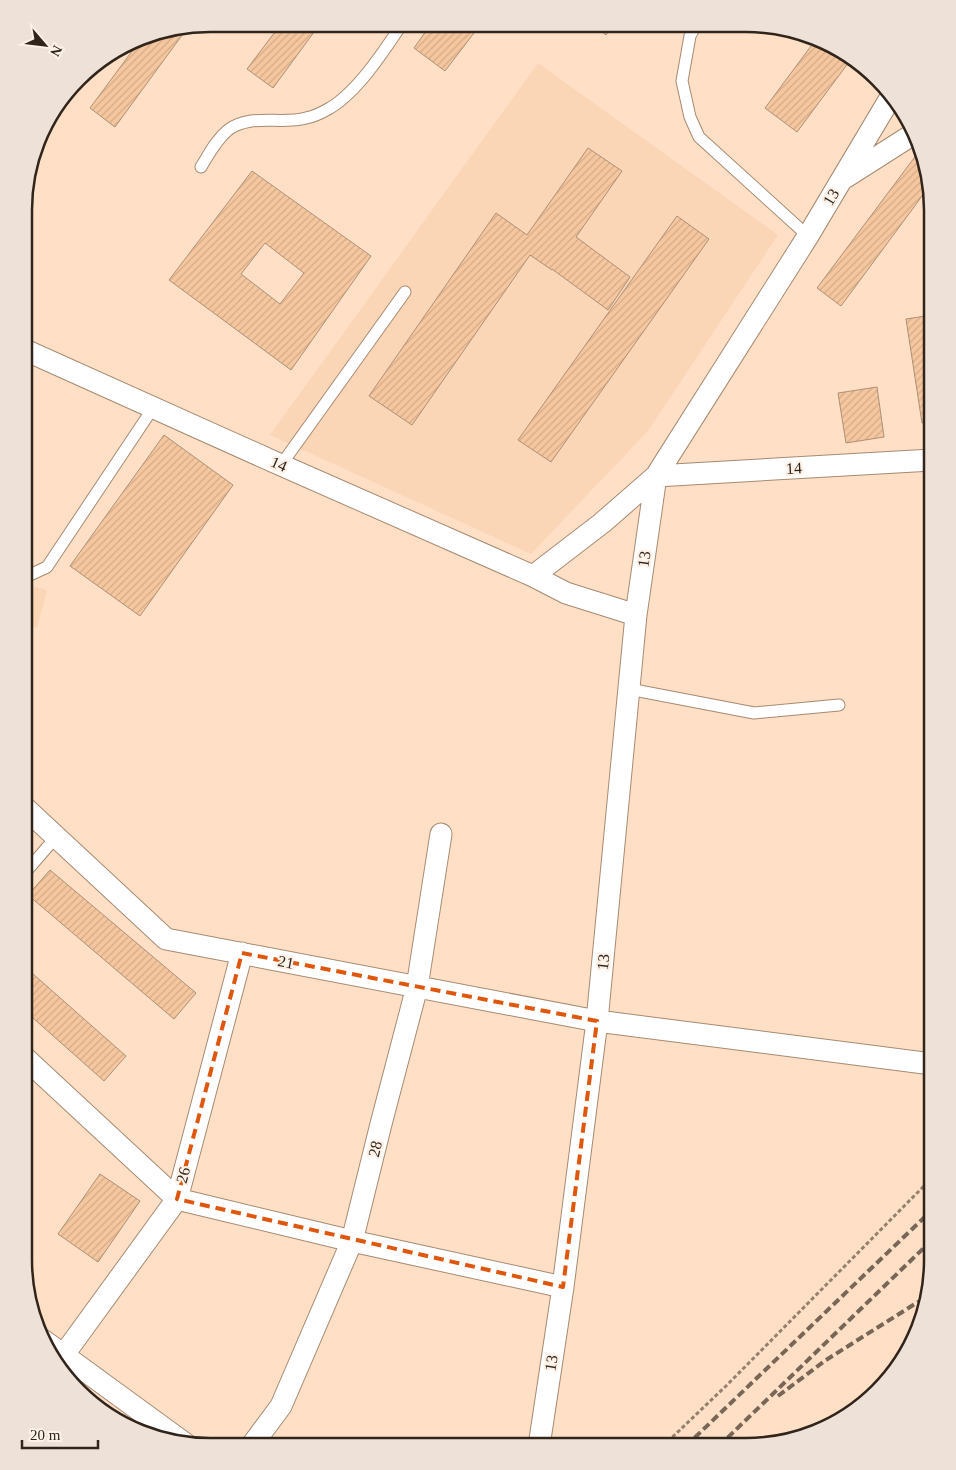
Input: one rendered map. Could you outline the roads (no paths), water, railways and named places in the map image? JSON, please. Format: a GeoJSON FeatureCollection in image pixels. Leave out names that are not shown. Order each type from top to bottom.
{"type":"FeatureCollection","features":[{"type":"Feature","properties":{"kind":"street","name":"13"},"geometry":{"type":"LineString","coordinates":[[533,576],[602,523],[656,476],[808,236],[888,103]]}},
{"type":"Feature","properties":{"kind":"street"},"geometry":{"type":"LineString","coordinates":[[841,180],[907,137]]}},
{"type":"Feature","properties":{"kind":"street","name":"14"},"geometry":{"type":"LineString","coordinates":[[32,353],[533,576],[566,593],[636,615]]}},
{"type":"Feature","properties":{"kind":"street","name":"14"},"geometry":{"type":"LineString","coordinates":[[656,476],[924,460]]}},
{"type":"Feature","properties":{"kind":"street","name":"13"},"geometry":{"type":"LineString","coordinates":[[540,1438],[563,1287],[597,1021],[636,615],[656,476]]}},
{"type":"Feature","properties":{"kind":"street","name":"21"},"geometry":{"type":"LineString","coordinates":[[32,814],[166,939],[597,1021],[924,1063]]}},
{"type":"Feature","properties":{"kind":"street","name":"28"},"geometry":{"type":"LineString","coordinates":[[257,1438],[281,1406],[352,1241],[418,987],[441,834]]}},
{"type":"Feature","properties":{"kind":"street","name":"26"},"geometry":{"type":"LineString","coordinates":[[62,1356],[177,1199],[242,953]]}},
{"type":"Feature","properties":{"kind":"street"},"geometry":{"type":"LineString","coordinates":[[32,1064],[177,1199],[352,1241],[563,1287]]}},
{"type":"Feature","properties":{"kind":"street"},"geometry":{"type":"LineString","coordinates":[[66,1363],[166,1431]]}},
{"type":"Feature","properties":{"kind":"lane"},"geometry":{"type":"LineString","coordinates":[[692,32],[682,81],[690,117],[698,137],[808,236]]}},
{"type":"Feature","properties":{"kind":"lane"},"geometry":{"type":"LineString","coordinates":[[201,167],[215,144],[228,130],[240,123],[253,120],[282,121],[306,118],[330,108],[350,92],[381,56],[396,33]]}},
{"type":"Feature","properties":{"kind":"lane"},"geometry":{"type":"LineString","coordinates":[[281,465],[405,292]]}},
{"type":"Feature","properties":{"kind":"lane"},"geometry":{"type":"LineString","coordinates":[[32,574],[47,567],[153,408]]}},
{"type":"Feature","properties":{"kind":"lane"},"geometry":{"type":"LineString","coordinates":[[630,689],[754,713],[839,705]]}},
{"type":"Feature","properties":{"kind":"lane"},"geometry":{"type":"LineString","coordinates":[[32,865],[56,837]]}},
{"type":"Feature","properties":{"kind":"railway"},"geometry":{"type":"LineString","coordinates":[[694,1438],[924,1218]]}},
{"type":"Feature","properties":{"kind":"railway"},"geometry":{"type":"LineString","coordinates":[[727,1438],[924,1248]]}},
{"type":"Feature","properties":{"kind":"railway"},"geometry":{"type":"LineString","coordinates":[[778,1396],[826,1360],[918,1302]]}}]}
